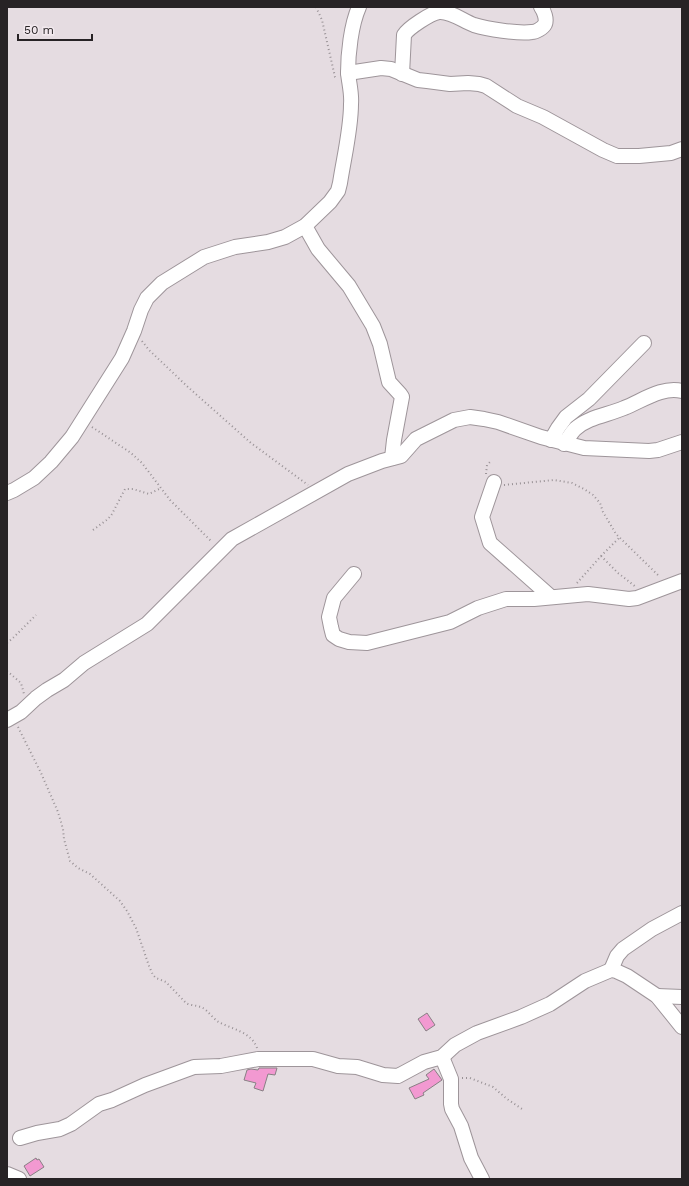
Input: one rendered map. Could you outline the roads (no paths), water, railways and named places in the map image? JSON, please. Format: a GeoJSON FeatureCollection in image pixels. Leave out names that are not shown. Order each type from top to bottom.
{"type":"FeatureCollection","features":[{"type":"Feature","properties":{"kind":"street"},"geometry":{"type":"LineString","coordinates":[[7,493],[34,478],[51,462],[72,437],[122,358],[147,298],[162,283],[204,257],[235,247],[268,242],[285,237],[305,226],[330,202],[338,191],[352,102],[349,76],[353,26],[359,7]]}},
{"type":"Feature","properties":{"kind":"street"},"geometry":{"type":"LineString","coordinates":[[402,74],[404,35],[406,31],[412,26],[439,12],[449,14],[475,25],[517,32],[534,32],[541,29],[545,24],[545,17],[541,7]]}},
{"type":"Feature","properties":{"kind":"street"},"geometry":{"type":"LineString","coordinates":[[349,76],[381,68],[391,69],[418,80],[450,84],[468,83],[486,86],[517,106],[543,117],[603,150],[617,156],[639,156],[671,153],[682,150]]}},
{"type":"Feature","properties":{"kind":"street"},"geometry":{"type":"LineString","coordinates":[[305,226],[318,249],[349,286],[369,319],[380,344],[389,382],[402,397],[392,458]]}},
{"type":"Feature","properties":{"kind":"street"},"geometry":{"type":"LineString","coordinates":[[558,442],[558,428],[566,417],[589,399],[644,343]]}},
{"type":"Feature","properties":{"kind":"street"},"geometry":{"type":"LineString","coordinates":[[558,442],[584,423],[613,411],[664,392],[678,390],[682,391]]}},
{"type":"Feature","properties":{"kind":"street"},"geometry":{"type":"LineString","coordinates":[[10,718],[25,709],[36,698],[64,680],[84,664],[147,624],[232,539],[360,469],[401,456],[416,439],[454,420],[470,417],[498,422],[558,442],[584,448],[649,451],[658,450],[682,442]]}},
{"type":"Feature","properties":{"kind":"street"},"geometry":{"type":"LineString","coordinates":[[494,482],[482,517],[490,543],[551,597]]}},
{"type":"Feature","properties":{"kind":"street"},"geometry":{"type":"LineString","coordinates":[[354,574],[334,598],[329,617],[330,627],[334,635],[339,639],[349,642],[367,643],[450,622],[478,608],[506,599],[534,599],[588,594],[629,599],[646,595],[676,583]]}},
{"type":"Feature","properties":{"kind":"street"},"geometry":{"type":"LineString","coordinates":[[611,970],[617,956],[623,949],[658,926],[682,913]]}},
{"type":"Feature","properties":{"kind":"street"},"geometry":{"type":"LineString","coordinates":[[20,1138],[60,1129],[71,1124],[99,1104],[112,1100],[145,1084],[194,1067],[221,1066],[258,1059],[313,1059],[338,1066],[357,1067],[393,1077],[398,1076],[424,1062],[442,1057],[455,1045],[477,1033],[521,1017],[550,1004],[585,981],[611,970],[627,976],[657,996],[682,1027]]}},
{"type":"Feature","properties":{"kind":"street"},"geometry":{"type":"LineString","coordinates":[[657,996],[682,997]]}},
{"type":"Feature","properties":{"kind":"street"},"geometry":{"type":"LineString","coordinates":[[442,1057],[451,1079],[452,1109],[461,1126],[471,1158],[482,1179]]}},
{"type":"Feature","properties":{"kind":"street"},"geometry":{"type":"LineString","coordinates":[[7,1174],[19,1179]]}}]}
